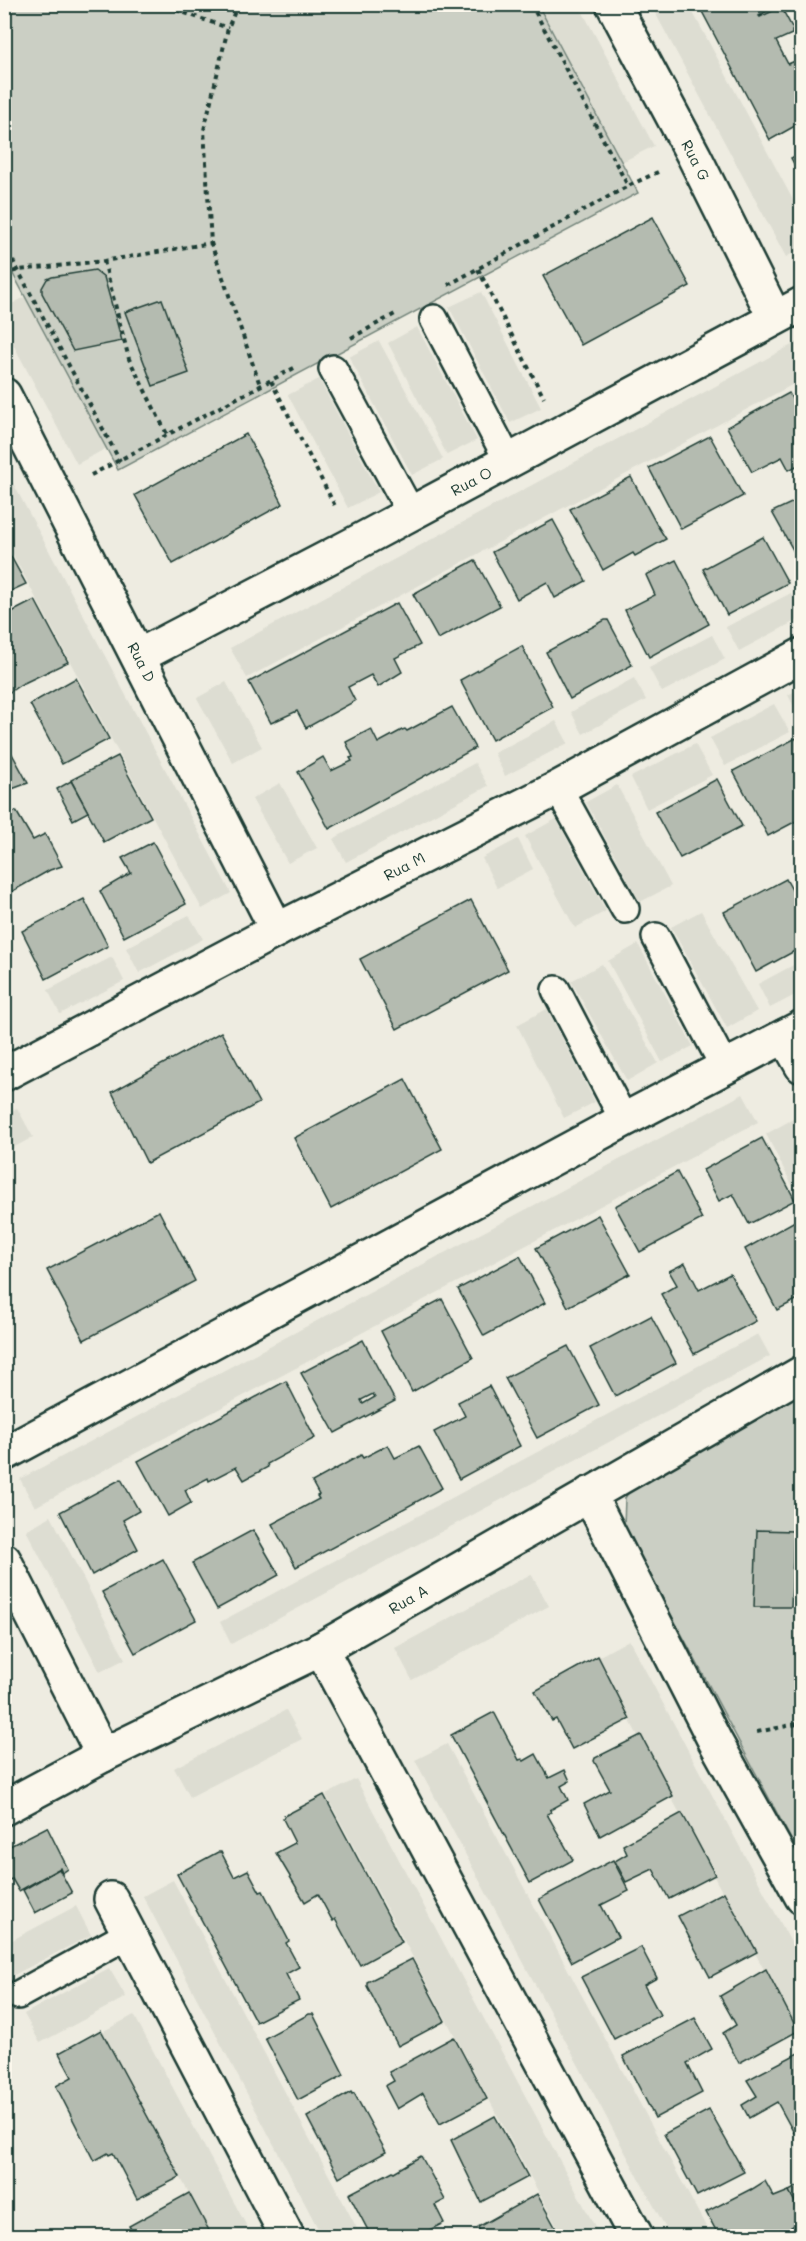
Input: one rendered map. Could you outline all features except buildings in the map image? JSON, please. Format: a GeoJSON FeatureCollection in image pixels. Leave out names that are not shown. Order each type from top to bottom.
{"type":"FeatureCollection","features":[{"type":"Feature","properties":{"kind":"street","name":"Rua G"},"geometry":{"type":"LineString","coordinates":[[613,4],[694,156],[788,311]]}},
{"type":"Feature","properties":{"kind":"street","name":"Rua O"},"geometry":{"type":"LineString","coordinates":[[139,656],[354,544],[788,311]]}},
{"type":"Feature","properties":{"kind":"street","name":"Rua D"},"geometry":{"type":"LineString","coordinates":[[4,395],[277,930]]}},
{"type":"Feature","properties":{"kind":"street","name":"Rua M"},"geometry":{"type":"LineString","coordinates":[[6,1069],[558,788],[801,655]]}},
{"type":"Feature","properties":{"kind":"street"},"geometry":{"type":"LineString","coordinates":[[4,1454],[793,1031],[801,1066]]}},
{"type":"Feature","properties":{"kind":"street","name":"Rua A"},"geometry":{"type":"LineString","coordinates":[[4,1808],[103,1755],[321,1649],[801,1373]]}},
{"type":"Feature","properties":{"kind":"street"},"geometry":{"type":"LineString","coordinates":[[589,1494],[715,1741],[801,1897]]}},
{"type":"Feature","properties":{"kind":"street"},"geometry":{"type":"LineString","coordinates":[[4,1560],[103,1755]]}},
{"type":"Feature","properties":{"kind":"street"},"geometry":{"type":"LineString","coordinates":[[321,1649],[636,2236]]}},
{"type":"Feature","properties":{"kind":"street"},"geometry":{"type":"LineString","coordinates":[[111,1899],[286,2236]]}},
{"type":"Feature","properties":{"kind":"lane"},"geometry":{"type":"LineString","coordinates":[[434,319],[508,460]]}},
{"type":"Feature","properties":{"kind":"lane"},"geometry":{"type":"LineString","coordinates":[[333,369],[411,513]]}},
{"type":"Feature","properties":{"kind":"lane"},"geometry":{"type":"LineString","coordinates":[[558,788],[625,909]]}},
{"type":"Feature","properties":{"kind":"lane"},"geometry":{"type":"LineString","coordinates":[[656,937],[724,1066]]}},
{"type":"Feature","properties":{"kind":"lane"},"geometry":{"type":"LineString","coordinates":[[556,990],[624,1120]]}},
{"type":"Feature","properties":{"kind":"lane"},"geometry":{"type":"LineString","coordinates":[[18,1995],[129,1934]]}},
{"type":"Feature","properties":{"kind":"path"},"geometry":{"type":"LineString","coordinates":[[159,4],[228,28]]}},
{"type":"Feature","properties":{"kind":"path"},"geometry":{"type":"LineString","coordinates":[[238,4],[228,28],[204,130],[211,243],[260,385]]}},
{"type":"Feature","properties":{"kind":"path"},"geometry":{"type":"LineString","coordinates":[[531,4],[628,186]]}},
{"type":"Feature","properties":{"kind":"path"},"geometry":{"type":"LineString","coordinates":[[447,286],[628,186],[694,156]]}},
{"type":"Feature","properties":{"kind":"path"},"geometry":{"type":"LineString","coordinates":[[4,274],[19,270],[104,261],[211,243]]}},
{"type":"Feature","properties":{"kind":"path"},"geometry":{"type":"LineString","coordinates":[[4,244],[120,461]]}},
{"type":"Feature","properties":{"kind":"path"},"geometry":{"type":"LineString","coordinates":[[104,261],[129,358],[168,436]]}},
{"type":"Feature","properties":{"kind":"path"},"geometry":{"type":"LineString","coordinates":[[478,269],[562,433]]}},
{"type":"Feature","properties":{"kind":"path"},"geometry":{"type":"LineString","coordinates":[[343,342],[405,308]]}},
{"type":"Feature","properties":{"kind":"path"},"geometry":{"type":"LineString","coordinates":[[55,492],[120,461],[302,364]]}},
{"type":"Feature","properties":{"kind":"path"},"geometry":{"type":"LineString","coordinates":[[271,381],[354,544]]}},
{"type":"Feature","properties":{"kind":"shaded area"},"geometry":{"type":"Polygon","coordinates":[[[4,5],[538,5],[638,193],[118,470],[5,259],[4,5]]]}},
{"type":"Feature","properties":{"kind":"shaded area"},"geometry":{"type":"Polygon","coordinates":[[[561,5],[579,5],[654,146],[622,162],[543,14],[561,5]]]}},
{"type":"Feature","properties":{"kind":"shaded area"},"geometry":{"type":"Polygon","coordinates":[[[651,5],[689,5],[801,215],[801,249],[786,257],[651,5]]]}},
{"type":"Feature","properties":{"kind":"shaded area"},"geometry":{"type":"Polygon","coordinates":[[[481,292],[541,408],[510,423],[449,307],[481,292]]]}},
{"type":"Feature","properties":{"kind":"shaded area"},"geometry":{"type":"Polygon","coordinates":[[[27,296],[107,448],[77,464],[5,329],[4,308],[27,296]]]}},
{"type":"Feature","properties":{"kind":"shaded area"},"geometry":{"type":"Polygon","coordinates":[[[417,327],[477,440],[447,455],[388,343],[417,327]]]}},
{"type":"Feature","properties":{"kind":"shaded area"},"geometry":{"type":"Polygon","coordinates":[[[801,340],[801,380],[247,678],[230,648],[801,340]]]}},
{"type":"Feature","properties":{"kind":"shaded area"},"geometry":{"type":"Polygon","coordinates":[[[379,341],[443,459],[412,475],[349,357],[379,341]]]}},
{"type":"Feature","properties":{"kind":"shaded area"},"geometry":{"type":"Polygon","coordinates":[[[319,379],[379,492],[348,508],[288,395],[319,379]]]}},
{"type":"Feature","properties":{"kind":"shaded area"},"geometry":{"type":"Polygon","coordinates":[[[5,468],[231,893],[202,909],[5,540],[5,468]]]}},
{"type":"Feature","properties":{"kind":"shaded area"},"geometry":{"type":"Polygon","coordinates":[[[791,593],[801,612],[801,618],[739,651],[726,627],[791,593]]]}},
{"type":"Feature","properties":{"kind":"shaded area"},"geometry":{"type":"Polygon","coordinates":[[[712,635],[725,659],[662,692],[649,668],[712,635]]]}},
{"type":"Feature","properties":{"kind":"shaded area"},"geometry":{"type":"Polygon","coordinates":[[[634,678],[646,700],[583,734],[571,712],[634,678]]]}},
{"type":"Feature","properties":{"kind":"shaded area"},"geometry":{"type":"Polygon","coordinates":[[[226,682],[262,747],[233,763],[197,698],[226,682]]]}},
{"type":"Feature","properties":{"kind":"shaded area"},"geometry":{"type":"Polygon","coordinates":[[[801,688],[801,720],[788,695],[801,688]]]}},
{"type":"Feature","properties":{"kind":"shaded area"},"geometry":{"type":"Polygon","coordinates":[[[774,704],[790,732],[725,766],[710,738],[774,704]]]}},
{"type":"Feature","properties":{"kind":"shaded area"},"geometry":{"type":"Polygon","coordinates":[[[556,721],[568,743],[505,776],[494,753],[556,721]]]}},
{"type":"Feature","properties":{"kind":"shaded area"},"geometry":{"type":"Polygon","coordinates":[[[695,744],[712,775],[647,809],[631,777],[695,744]]]}},
{"type":"Feature","properties":{"kind":"shaded area"},"geometry":{"type":"Polygon","coordinates":[[[475,763],[488,786],[346,862],[333,839],[475,763]]]}},
{"type":"Feature","properties":{"kind":"shaded area"},"geometry":{"type":"Polygon","coordinates":[[[280,783],[317,848],[288,863],[252,799],[280,783]]]}},
{"type":"Feature","properties":{"kind":"shaded area"},"geometry":{"type":"Polygon","coordinates":[[[617,785],[671,886],[640,902],[586,802],[617,785]]]}},
{"type":"Feature","properties":{"kind":"shaded area"},"geometry":{"type":"Polygon","coordinates":[[[556,819],[606,911],[575,928],[525,836],[556,819]]]}},
{"type":"Feature","properties":{"kind":"shaded area"},"geometry":{"type":"Polygon","coordinates":[[[518,839],[533,869],[497,888],[482,858],[518,839]]]}},
{"type":"Feature","properties":{"kind":"shaded area"},"geometry":{"type":"Polygon","coordinates":[[[701,911],[757,1011],[727,1028],[671,927],[701,911]]]}},
{"type":"Feature","properties":{"kind":"shaded area"},"geometry":{"type":"Polygon","coordinates":[[[189,915],[203,939],[139,973],[126,948],[189,915]]]}},
{"type":"Feature","properties":{"kind":"shaded area"},"geometry":{"type":"Polygon","coordinates":[[[638,944],[693,1046],[662,1062],[608,961],[638,944]]]}},
{"type":"Feature","properties":{"kind":"shaded area"},"geometry":{"type":"Polygon","coordinates":[[[112,957],[124,981],[60,1014],[48,990],[112,957]]]}},
{"type":"Feature","properties":{"kind":"shaded area"},"geometry":{"type":"Polygon","coordinates":[[[801,961],[801,992],[770,1008],[758,984],[801,961]]]}},
{"type":"Feature","properties":{"kind":"shaded area"},"geometry":{"type":"Polygon","coordinates":[[[602,964],[658,1063],[627,1081],[571,981],[602,964]]]}},
{"type":"Feature","properties":{"kind":"shaded area"},"geometry":{"type":"Polygon","coordinates":[[[547,1009],[595,1102],[564,1118],[517,1025],[547,1009]]]}},
{"type":"Feature","properties":{"kind":"shaded area"},"geometry":{"type":"Polygon","coordinates":[[[743,1094],[758,1122],[35,1507],[20,1479],[743,1094]]]}},
{"type":"Feature","properties":{"kind":"shaded area"},"geometry":{"type":"Polygon","coordinates":[[[17,1108],[33,1137],[5,1152],[5,1115],[17,1108]]]}},
{"type":"Feature","properties":{"kind":"shaded area"},"geometry":{"type":"Polygon","coordinates":[[[795,1118],[801,1130],[801,1203],[766,1134],[795,1118]]]}},
{"type":"Feature","properties":{"kind":"shaded area"},"geometry":{"type":"Polygon","coordinates":[[[758,1334],[770,1356],[231,1644],[220,1622],[758,1334]]]}},
{"type":"Feature","properties":{"kind":"shaded area"},"geometry":{"type":"Polygon","coordinates":[[[801,1390],[801,1858],[624,1526],[625,1498],[639,1476],[801,1390]]]}},
{"type":"Feature","properties":{"kind":"shaded area"},"geometry":{"type":"Polygon","coordinates":[[[51,1516],[125,1659],[100,1672],[26,1530],[51,1516]]]}},
{"type":"Feature","properties":{"kind":"shaded area"},"geometry":{"type":"Polygon","coordinates":[[[531,1574],[549,1606],[412,1680],[395,1648],[531,1574]]]}},
{"type":"Feature","properties":{"kind":"shaded area"},"geometry":{"type":"Polygon","coordinates":[[[629,1640],[801,1961],[801,2038],[596,1658],[629,1640]]]}},
{"type":"Feature","properties":{"kind":"shaded area"},"geometry":{"type":"Polygon","coordinates":[[[286,1710],[302,1739],[190,1797],[174,1768],[286,1710]]]}},
{"type":"Feature","properties":{"kind":"shaded area"},"geometry":{"type":"Polygon","coordinates":[[[447,1744],[711,2236],[670,2236],[415,1760],[447,1744]]]}},
{"type":"Feature","properties":{"kind":"shaded area"},"geometry":{"type":"Polygon","coordinates":[[[356,1779],[600,2236],[562,2236],[326,1795],[356,1779]]]}},
{"type":"Feature","properties":{"kind":"shaded area"},"geometry":{"type":"Polygon","coordinates":[[[173,1880],[361,2236],[322,2236],[143,1896],[173,1880]]]}},
{"type":"Feature","properties":{"kind":"shaded area"},"geometry":{"type":"Polygon","coordinates":[[[76,1906],[91,1935],[6,1979],[5,1944],[76,1906]]]}},
{"type":"Feature","properties":{"kind":"shaded area"},"geometry":{"type":"Polygon","coordinates":[[[109,1968],[126,1997],[40,2043],[24,2014],[109,1968]]]}},
{"type":"Feature","properties":{"kind":"shaded area"},"geometry":{"type":"Polygon","coordinates":[[[134,2015],[252,2236],[212,2236],[102,2032],[134,2015]]]}}]}
